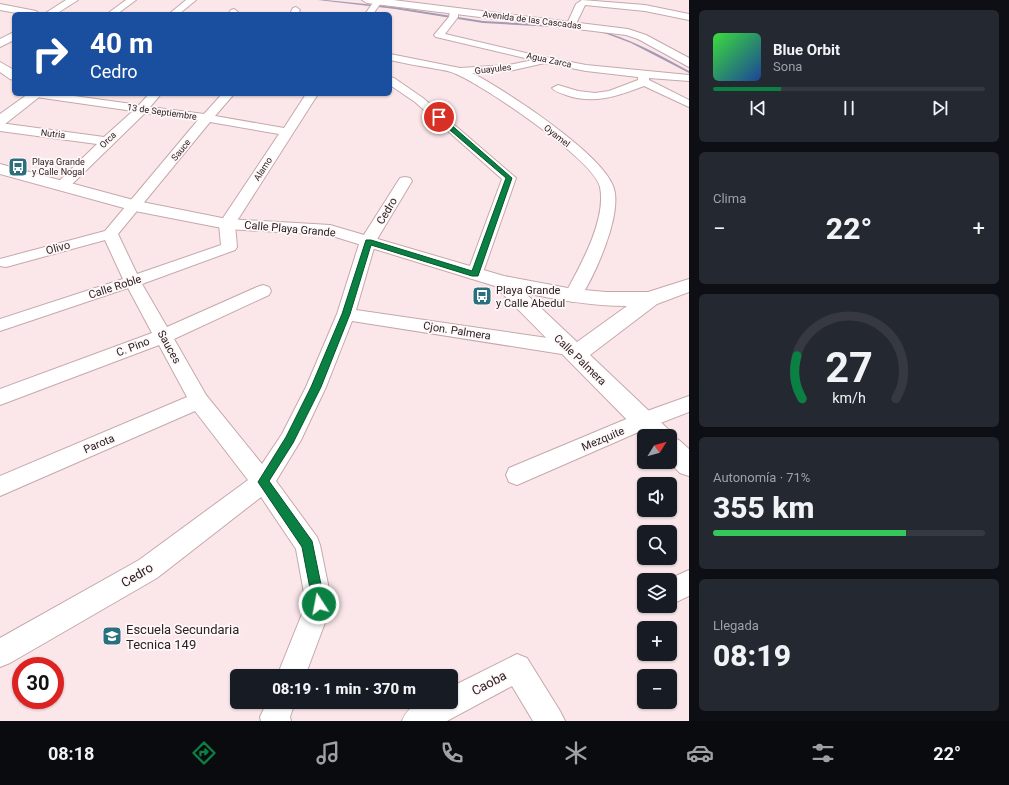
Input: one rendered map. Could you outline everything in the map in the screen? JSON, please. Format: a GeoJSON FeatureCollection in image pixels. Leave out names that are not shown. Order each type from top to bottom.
{"type":"FeatureCollection","features":[{"type":"Feature","properties":{"kind":"street"},"geometry":{"type":"LineString","coordinates":[[52,12],[73,0]]}},
{"type":"Feature","properties":{"kind":"street"},"geometry":{"type":"LineString","coordinates":[[114,12],[132,0]]}},
{"type":"Feature","properties":{"kind":"street"},"geometry":{"type":"LineString","coordinates":[[175,12],[192,0]]}},
{"type":"Feature","properties":{"kind":"street"},"geometry":{"type":"LineString","coordinates":[[370,12],[375,0]]}},
{"type":"Feature","properties":{"kind":"street","name":"Avenida de las Cascadas"},"geometry":{"type":"LineString","coordinates":[[375,0],[628,32],[642,37],[689,63]]}},
{"type":"Feature","properties":{"kind":"street"},"geometry":{"type":"LineString","coordinates":[[572,24],[580,4],[584,2],[650,9],[689,17]]}},
{"type":"Feature","properties":{"kind":"street"},"geometry":{"type":"LineString","coordinates":[[0,7],[26,12]]}},
{"type":"Feature","properties":{"kind":"street","name":"Agua Zarca"},"geometry":{"type":"LineString","coordinates":[[454,10],[453,17],[439,35],[548,61],[644,79],[689,78]]}},
{"type":"Feature","properties":{"kind":"street"},"geometry":{"type":"LineString","coordinates":[[0,44],[12,36]]}},
{"type":"Feature","properties":{"kind":"street","name":"Oyamel"},"geometry":{"type":"LineString","coordinates":[[392,57],[461,71],[502,96],[554,133],[596,168],[608,185],[606,216],[595,253],[573,296]]}},
{"type":"Feature","properties":{"kind":"street","name":"Guayules"},"geometry":{"type":"LineString","coordinates":[[461,71],[509,68],[548,61]]}},
{"type":"Feature","properties":{"kind":"street"},"geometry":{"type":"LineString","coordinates":[[0,66],[12,75]]}},
{"type":"Feature","properties":{"kind":"street"},"geometry":{"type":"LineString","coordinates":[[558,88],[580,96],[595,97],[617,92],[644,79],[689,104]]}},
{"type":"Feature","properties":{"kind":"street"},"geometry":{"type":"LineString","coordinates":[[392,81],[419,100],[509,178],[475,274]]}},
{"type":"Feature","properties":{"kind":"street"},"geometry":{"type":"LineString","coordinates":[[0,121],[33,96]]}},
{"type":"Feature","properties":{"kind":"street","name":"13 de Septiembre"},"geometry":{"type":"LineString","coordinates":[[70,96],[287,132]]}},
{"type":"Feature","properties":{"kind":"street","name":"Orca"},"geometry":{"type":"LineString","coordinates":[[62,186],[107,140],[142,109],[153,96]]}},
{"type":"Feature","properties":{"kind":"street","name":"Sauce"},"geometry":{"type":"LineString","coordinates":[[135,206],[226,96]]}},
{"type":"Feature","properties":{"kind":"street","name":"Alamo"},"geometry":{"type":"LineString","coordinates":[[227,224],[311,96]]}},
{"type":"Feature","properties":{"kind":"street","name":"Nutria"},"geometry":{"type":"LineString","coordinates":[[0,127],[107,140]]}},
{"type":"Feature","properties":{"kind":"street","name":"Calle Playa Grande"},"geometry":{"type":"LineString","coordinates":[[0,169],[135,206],[227,224],[330,230],[502,282],[573,296],[606,299],[650,300]]}},
{"type":"Feature","properties":{"kind":"street","name":"Cedro"},"geometry":{"type":"LineString","coordinates":[[0,653],[148,569],[263,482],[290,440],[316,387],[346,314],[368,241],[405,181]]}},
{"type":"Feature","properties":{"kind":"street"},"geometry":{"type":"LineString","coordinates":[[110,234],[135,206]]}},
{"type":"Feature","properties":{"kind":"street","name":"Calle Roble"},"geometry":{"type":"LineString","coordinates":[[0,325],[133,282],[229,247],[227,224]]}},
{"type":"Feature","properties":{"kind":"street","name":"Olivo"},"geometry":{"type":"LineString","coordinates":[[6,262],[110,234]]}},
{"type":"Feature","properties":{"kind":"street","name":"Sauces"},"geometry":{"type":"LineString","coordinates":[[110,234],[122,262],[199,401],[263,482]]}},
{"type":"Feature","properties":{"kind":"street","name":"Calle Palmera"},"geometry":{"type":"LineString","coordinates":[[502,282],[571,352],[651,429]]}},
{"type":"Feature","properties":{"kind":"street","name":"Calle Playa Grande"},"geometry":{"type":"LineString","coordinates":[[571,352],[650,300],[689,285]]}},
{"type":"Feature","properties":{"kind":"street","name":"C. Pino"},"geometry":{"type":"LineString","coordinates":[[0,397],[163,336],[263,291]]}},
{"type":"Feature","properties":{"kind":"street","name":"Cjon. Palmera"},"geometry":{"type":"LineString","coordinates":[[346,314],[571,352]]}},
{"type":"Feature","properties":{"kind":"street","name":"Parota"},"geometry":{"type":"LineString","coordinates":[[0,486],[199,401]]}},
{"type":"Feature","properties":{"kind":"street","name":"Mezquite"},"geometry":{"type":"LineString","coordinates":[[651,429],[689,404]]}},
{"type":"Feature","properties":{"kind":"street","name":"Mezquite"},"geometry":{"type":"LineString","coordinates":[[517,475],[637,434]]}},
{"type":"Feature","properties":{"kind":"street"},"geometry":{"type":"LineString","coordinates":[[677,454],[689,466]]}},
{"type":"Feature","properties":{"kind":"street"},"geometry":{"type":"LineString","coordinates":[[263,482],[308,545],[319,604],[294,669]]}},
{"type":"Feature","properties":{"kind":"street"},"geometry":{"type":"LineString","coordinates":[[677,588],[689,582]]}},
{"type":"Feature","properties":{"kind":"street","name":"Caoba"},"geometry":{"type":"LineString","coordinates":[[417,721],[518,668],[550,721]]}},
{"type":"Feature","properties":{"kind":"street"},"geometry":{"type":"LineString","coordinates":[[276,721],[275,717],[278,709]]}},
{"type":"Feature","properties":{"kind":"waterway"},"geometry":{"type":"LineString","coordinates":[[319,0],[395,8],[483,22],[554,26]]}},
{"type":"Feature","properties":{"kind":"waterway"},"geometry":{"type":"LineString","coordinates":[[595,30],[632,42],[689,72]]}},
{"type":"Feature","properties":{"kind":"place","name":"Playa Grande y Calle Nogal"},"geometry":{"type":"Point","coordinates":[18,167]}},
{"type":"Feature","properties":{"kind":"place","name":"Playa Grande y Calle Abedul"},"geometry":{"type":"Point","coordinates":[482,296]}},
{"type":"Feature","properties":{"kind":"place","name":"Escuela Secundaria Tecnica 149"},"geometry":{"type":"Point","coordinates":[112,636]}},
{"type":"Feature","properties":{"kind":"route"},"geometry":{"type":"LineString","coordinates":[[319,604],[308,545],[263,482],[290,440],[316,387],[346,314],[368,241],[475,274],[509,178],[439,117]]}}]}
